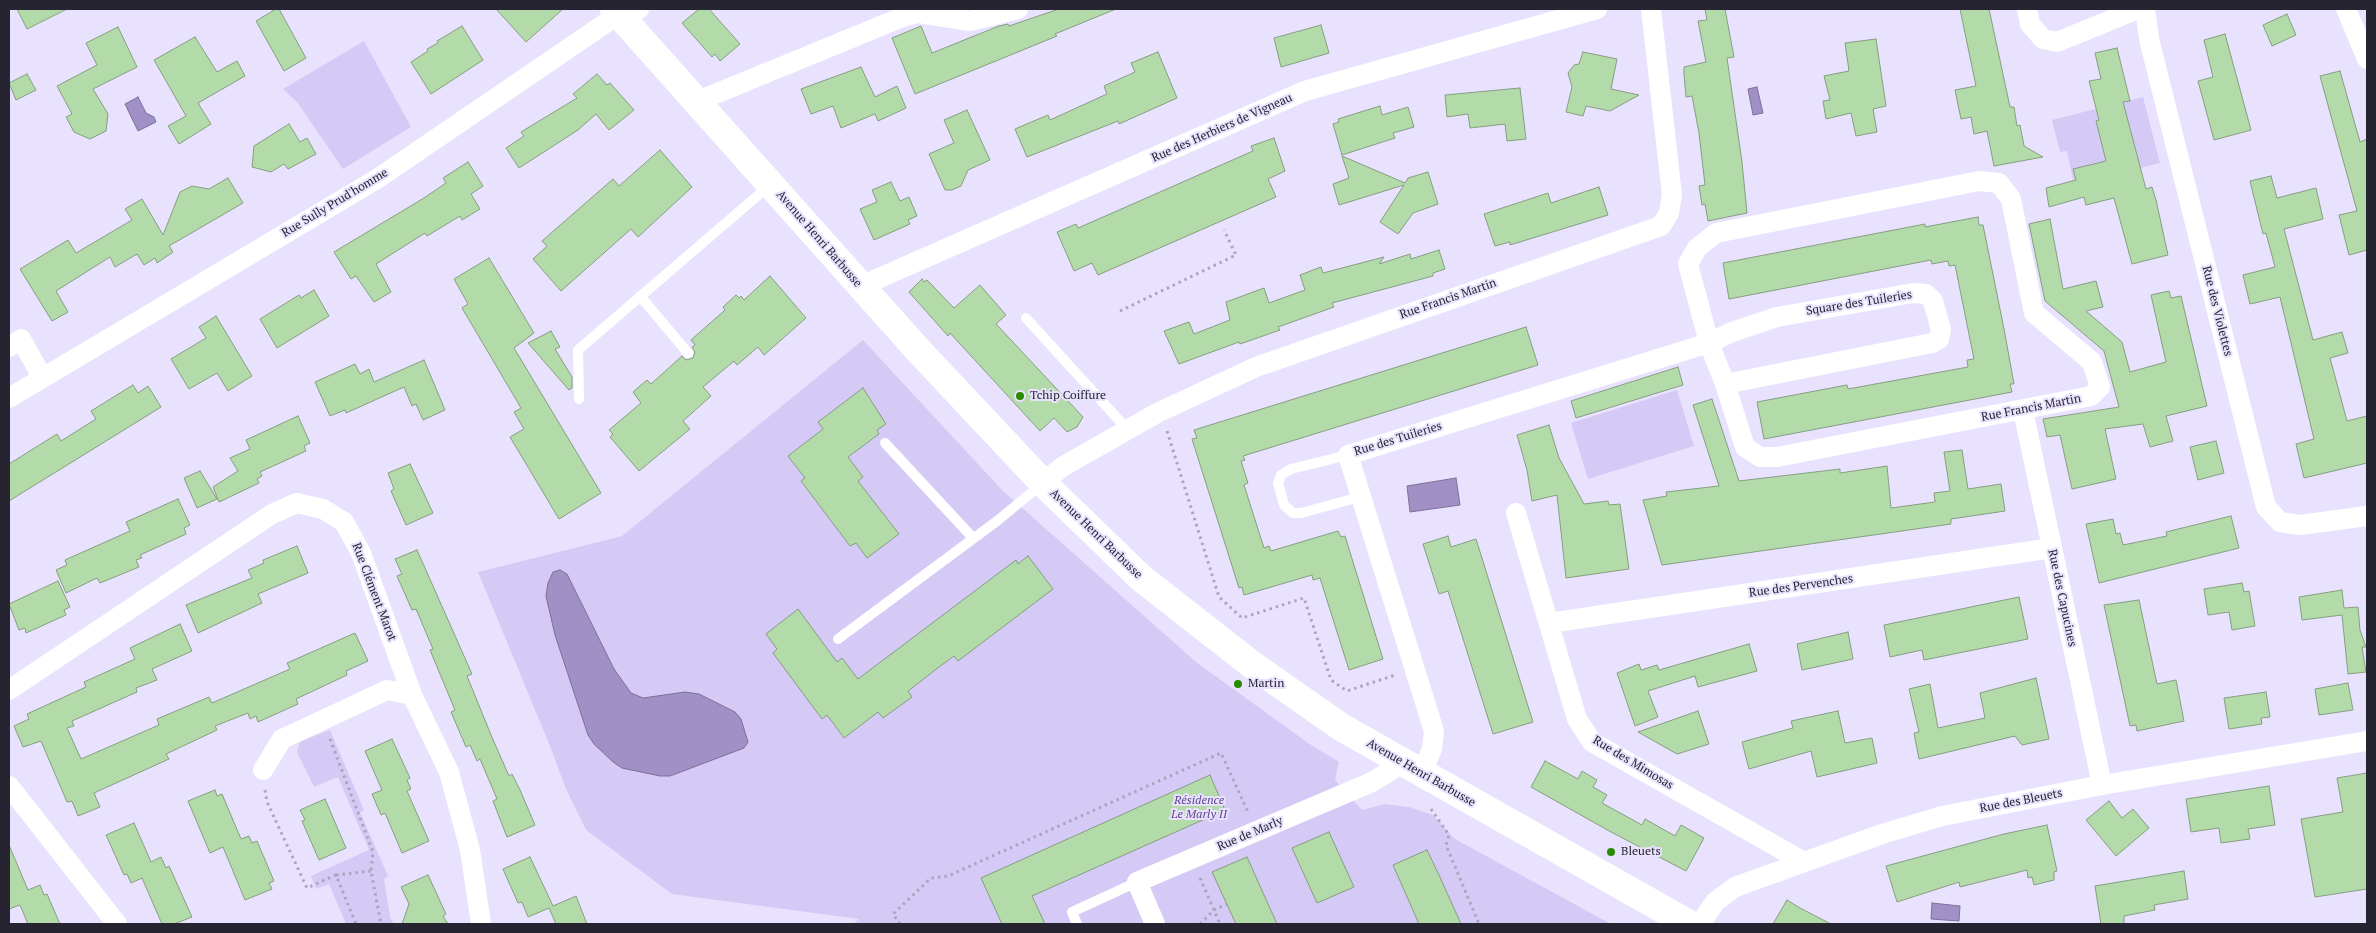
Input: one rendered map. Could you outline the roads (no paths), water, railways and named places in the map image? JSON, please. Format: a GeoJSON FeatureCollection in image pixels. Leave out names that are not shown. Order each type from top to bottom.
{"type":"FeatureCollection","features":[{"type":"Feature","properties":{"kind":"street"},"geometry":{"type":"LineString","coordinates":[[698,102],[905,16],[919,13],[970,21],[1018,9]]}},
{"type":"Feature","properties":{"kind":"street","name":"Rue des Herbiers de Vigneau"},"geometry":{"type":"LineString","coordinates":[[861,286],[1305,91],[1596,9]]}},
{"type":"Feature","properties":{"kind":"street","name":"Rue Francis Martin"},"geometry":{"type":"LineString","coordinates":[[1043,483],[1062,467],[1157,413],[1256,367],[1661,226],[1669,213],[1672,195],[1651,9]]}},
{"type":"Feature","properties":{"kind":"street"},"geometry":{"type":"LineString","coordinates":[[2027,9],[2030,24],[2042,39],[2057,42],[2138,9]]}},
{"type":"Feature","properties":{"kind":"street","name":"Rue des Violettes"},"geometry":{"type":"LineString","coordinates":[[2145,9],[2148,39],[2266,507],[2280,522],[2300,525],[2367,516]]}},
{"type":"Feature","properties":{"kind":"street"},"geometry":{"type":"LineString","coordinates":[[2346,9],[2367,59]]}},
{"type":"Feature","properties":{"kind":"street","name":"Avenue Henri Barbusse"},"geometry":{"type":"LineString","coordinates":[[624,11],[698,102],[918,350],[1043,483],[1127,564],[1172,603],[1281,686],[1341,727],[1445,788],[1689,924]]}},
{"type":"Feature","properties":{"kind":"street","name":"Rue Sully Prud'homme"},"geometry":{"type":"LineString","coordinates":[[9,398],[377,179],[624,11]]}},
{"type":"Feature","properties":{"kind":"street","name":"Rue Francis Martin"},"geometry":{"type":"LineString","coordinates":[[1979,181],[1999,183],[2011,199],[2034,313],[2092,362],[2100,387],[2092,396],[1776,457],[1760,457],[1745,447],[1725,384],[1709,343],[1688,264],[1697,248],[1716,233],[1979,181]]}},
{"type":"Feature","properties":{"kind":"street","name":"Square des Tuileries"},"geometry":{"type":"LineString","coordinates":[[1709,343],[1732,332],[1777,317],[1913,293],[1926,294],[1934,301],[1941,330],[1939,339],[1932,343],[1725,384]]}},
{"type":"Feature","properties":{"kind":"street"},"geometry":{"type":"LineString","coordinates":[[9,347],[22,339],[42,377]]}},
{"type":"Feature","properties":{"kind":"street","name":"Rue des Tuileries"},"geometry":{"type":"LineString","coordinates":[[1412,768],[1432,749],[1434,731],[1348,455],[1709,343]]}},
{"type":"Feature","properties":{"kind":"street","name":"Rue des Capucines"},"geometry":{"type":"LineString","coordinates":[[2023,410],[2102,785]]}},
{"type":"Feature","properties":{"kind":"street","name":"Rue Clément Marot"},"geometry":{"type":"LineString","coordinates":[[9,690],[272,514],[297,503],[323,509],[344,522],[361,552],[412,695],[449,772],[470,850],[481,924]]}},
{"type":"Feature","properties":{"kind":"street","name":"Rue des Mimosas"},"geometry":{"type":"LineString","coordinates":[[1516,513],[1577,719],[1592,742],[1804,862]]}},
{"type":"Feature","properties":{"kind":"street","name":"Rue des Pervenches"},"geometry":{"type":"LineString","coordinates":[[1550,623],[2052,548]]}},
{"type":"Feature","properties":{"kind":"street"},"geometry":{"type":"LineString","coordinates":[[263,770],[282,739],[387,690],[412,695]]}},
{"type":"Feature","properties":{"kind":"street","name":"Rue des Bleuets"},"geometry":{"type":"LineString","coordinates":[[1700,924],[1715,902],[1735,887],[1882,834],[1942,816],[2102,785],[2367,741]]}},
{"type":"Feature","properties":{"kind":"street","name":"Rue de Marly"},"geometry":{"type":"LineString","coordinates":[[1137,882],[1372,782],[1412,768]]}},
{"type":"Feature","properties":{"kind":"street"},"geometry":{"type":"LineString","coordinates":[[9,786],[117,924]]}},
{"type":"Feature","properties":{"kind":"street"},"geometry":{"type":"LineString","coordinates":[[1137,882],[1155,924]]}},
{"type":"Feature","properties":{"kind":"lane"},"geometry":{"type":"LineString","coordinates":[[579,399],[578,350],[770,184]]}},
{"type":"Feature","properties":{"kind":"lane"},"geometry":{"type":"LineString","coordinates":[[640,296],[688,353]]}},
{"type":"Feature","properties":{"kind":"lane"},"geometry":{"type":"LineString","coordinates":[[1026,318],[1128,430]]}},
{"type":"Feature","properties":{"kind":"lane"},"geometry":{"type":"LineString","coordinates":[[886,443],[973,538]]}},
{"type":"Feature","properties":{"kind":"lane"},"geometry":{"type":"LineString","coordinates":[[1348,455],[1291,469],[1281,475],[1278,483],[1284,504],[1293,513],[1301,513],[1360,497]]}},
{"type":"Feature","properties":{"kind":"lane"},"geometry":{"type":"LineString","coordinates":[[838,639],[1043,483]]}},
{"type":"Feature","properties":{"kind":"lane"},"geometry":{"type":"LineString","coordinates":[[1077,924],[1072,912],[1137,882]]}},
{"type":"Feature","properties":{"kind":"place","name":"Tchip Coiffure"},"geometry":{"type":"Point","coordinates":[1020,396]}},
{"type":"Feature","properties":{"kind":"place","name":"Martin"},"geometry":{"type":"Point","coordinates":[1238,684]}},
{"type":"Feature","properties":{"kind":"place","name":"Bleuets"},"geometry":{"type":"Point","coordinates":[1611,852]}},
{"type":"Feature","properties":{"kind":"park label","name":"Résidence Le Marly II"},"geometry":{"type":"Point","coordinates":[1199,808]}}]}
